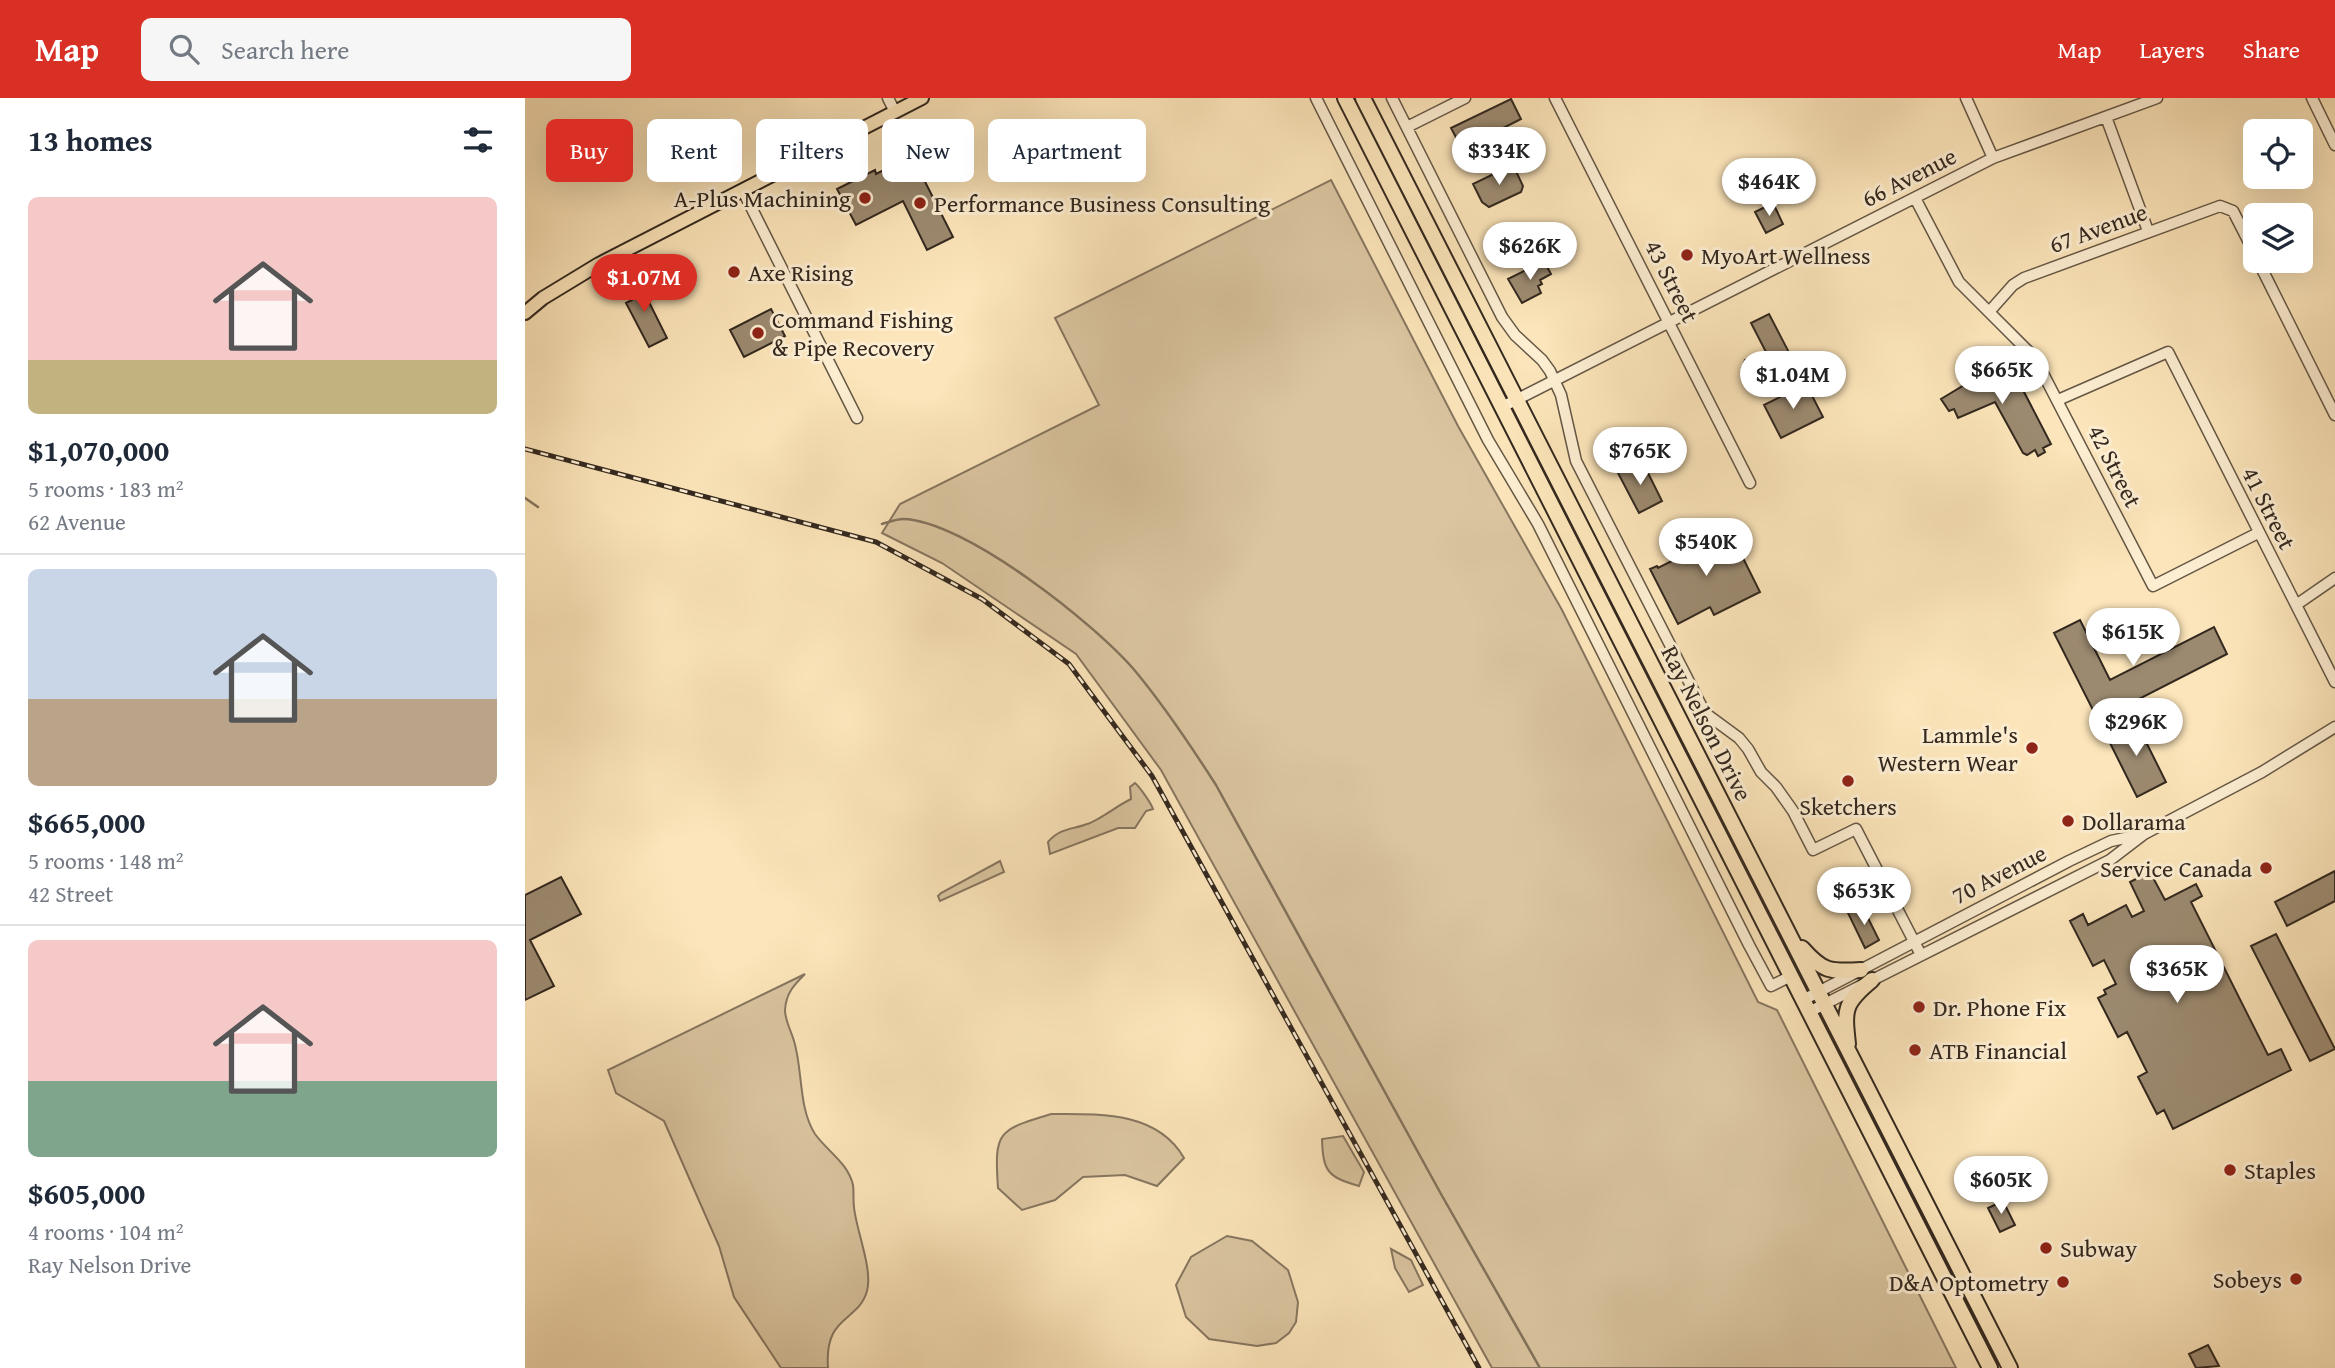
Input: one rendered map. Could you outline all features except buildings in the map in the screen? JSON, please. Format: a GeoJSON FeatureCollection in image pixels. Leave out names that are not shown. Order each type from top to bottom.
{"type":"FeatureCollection","features":[{"type":"Feature","properties":{"kind":"highway","name":"Ray Nelson Drive"},"geometry":{"type":"LineString","coordinates":[[1345,98],[1990,1368]]}},
{"type":"Feature","properties":{"kind":"highway","name":"Ray Nelson Drive"},"geometry":{"type":"LineString","coordinates":[[1363,98],[2010,1368]]}},
{"type":"Feature","properties":{"kind":"highway"},"geometry":{"type":"LineString","coordinates":[[1787,931],[1822,968],[1866,975],[1847,1006],[1849,1053]]}},
{"type":"Feature","properties":{"kind":"main road"},"geometry":{"type":"LineString","coordinates":[[525,313],[568,282],[599,264],[922,98]]}},
{"type":"Feature","properties":{"kind":"street"},"geometry":{"type":"LineString","coordinates":[[888,98],[895,112]]}},
{"type":"Feature","properties":{"kind":"street"},"geometry":{"type":"LineString","coordinates":[[1316,98],[1488,440],[1538,524],[1749,945],[1772,986],[1791,976]]}},
{"type":"Feature","properties":{"kind":"street"},"geometry":{"type":"LineString","coordinates":[[1392,98],[1503,317],[1523,345],[1542,360],[1555,381],[1561,395],[1576,461],[1705,713],[1739,738],[1748,749],[1761,772],[1793,811],[1813,850],[1856,829],[1921,955]]}},
{"type":"Feature","properties":{"kind":"street"},"geometry":{"type":"LineString","coordinates":[[1407,127],[1465,98]]}},
{"type":"Feature","properties":{"kind":"street","name":"43 Street"},"geometry":{"type":"LineString","coordinates":[[1555,98],[1750,483]]}},
{"type":"Feature","properties":{"kind":"street"},"geometry":{"type":"LineString","coordinates":[[1966,98],[1993,158]]}},
{"type":"Feature","properties":{"kind":"street","name":"66 Avenue"},"geometry":{"type":"LineString","coordinates":[[1502,407],[1993,158],[2157,98]]}},
{"type":"Feature","properties":{"kind":"street"},"geometry":{"type":"LineString","coordinates":[[2312,98],[2335,145]]}},
{"type":"Feature","properties":{"kind":"street"},"geometry":{"type":"LineString","coordinates":[[2106,117],[2148,231]]}},
{"type":"Feature","properties":{"kind":"street"},"geometry":{"type":"LineString","coordinates":[[743,191],[857,418]]}},
{"type":"Feature","properties":{"kind":"street","name":"42 Street"},"geometry":{"type":"LineString","coordinates":[[1915,198],[1959,282],[2035,358],[2153,586],[2258,533]]}},
{"type":"Feature","properties":{"kind":"street","name":"67 Avenue"},"geometry":{"type":"LineString","coordinates":[[1989,312],[2013,285],[2024,278],[2220,206],[2234,211],[2243,229]]}},
{"type":"Feature","properties":{"kind":"street"},"geometry":{"type":"LineString","coordinates":[[2264,273],[2335,415]]}},
{"type":"Feature","properties":{"kind":"street","name":"41 Street"},"geometry":{"type":"LineString","coordinates":[[2059,400],[2168,352],[2335,682]]}},
{"type":"Feature","properties":{"kind":"street"},"geometry":{"type":"LineString","coordinates":[[2295,605],[2335,579]]}},
{"type":"Feature","properties":{"kind":"street","name":"70 Avenue"},"geometry":{"type":"LineString","coordinates":[[1821,999],[1866,975],[1921,955],[2110,860],[2144,834],[2262,772],[2335,727]]}},
{"type":"Feature","properties":{"kind":"street","name":"70 Avenue"},"geometry":{"type":"LineString","coordinates":[[1806,1006],[1866,975],[1913,941],[2111,841],[2144,834]]}},
{"type":"Feature","properties":{"kind":"shaded area"},"geometry":{"type":"Polygon","coordinates":[[[1331,180],[1458,426],[1562,610],[1758,1002],[1777,1010],[1956,1368],[1492,1368],[1161,770],[1076,654],[942,563],[882,533],[900,504],[1099,405],[1055,318],[1331,180]]]}},
{"type":"Feature","properties":{"kind":"shaded area"},"geometry":{"type":"Polygon","coordinates":[[[1135,783],[1153,809],[1146,811],[1135,828],[1118,828],[1050,854],[1048,842],[1052,837],[1092,822],[1131,799],[1130,787],[1135,783]]]}},
{"type":"Feature","properties":{"kind":"shaded area"},"geometry":{"type":"Polygon","coordinates":[[[1000,861],[1004,872],[940,901],[938,896],[941,893],[1000,861]]]}},
{"type":"Feature","properties":{"kind":"shaded area"},"geometry":{"type":"Polygon","coordinates":[[[805,974],[789,994],[786,1018],[797,1052],[803,1100],[810,1123],[815,1134],[847,1170],[853,1185],[855,1216],[868,1282],[863,1301],[836,1328],[831,1338],[828,1368],[781,1368],[734,1297],[719,1246],[664,1121],[616,1093],[608,1070],[805,974]]]}},
{"type":"Feature","properties":{"kind":"shaded area"},"geometry":{"type":"Polygon","coordinates":[[[1051,1114],[1088,1114],[1143,1123],[1159,1131],[1173,1143],[1184,1158],[1157,1186],[1125,1175],[1083,1177],[1055,1200],[1022,1210],[998,1188],[999,1144],[1010,1129],[1051,1114]]]}},
{"type":"Feature","properties":{"kind":"shaded area"},"geometry":{"type":"Polygon","coordinates":[[[1343,1136],[1364,1172],[1359,1186],[1340,1180],[1329,1172],[1326,1166],[1322,1139],[1343,1136]]]}},
{"type":"Feature","properties":{"kind":"shaded area"},"geometry":{"type":"Polygon","coordinates":[[[1227,1236],[1252,1241],[1288,1270],[1298,1302],[1296,1322],[1289,1333],[1276,1343],[1257,1346],[1209,1339],[1186,1317],[1176,1285],[1191,1257],[1227,1236]]]}},
{"type":"Feature","properties":{"kind":"shaded area"},"geometry":{"type":"Polygon","coordinates":[[[1391,1249],[1411,1260],[1423,1285],[1409,1292],[1395,1268],[1391,1249]]]}},
{"type":"Feature","properties":{"kind":"waterway"},"geometry":{"type":"LineString","coordinates":[[525,498],[538,507]]}},
{"type":"Feature","properties":{"kind":"waterway"},"geometry":{"type":"LineString","coordinates":[[882,524],[903,519],[929,524],[993,555],[1028,578],[1092,628],[1147,685],[1216,785],[1540,1368]]}},
{"type":"Feature","properties":{"kind":"railway"},"geometry":{"type":"LineString","coordinates":[[525,449],[876,542],[982,599],[1069,664],[1152,776],[1479,1368]]}},
{"type":"Feature","properties":{"kind":"place","name":"A-Plus Machining"},"geometry":{"type":"Point","coordinates":[865,198]}},
{"type":"Feature","properties":{"kind":"place","name":"Performance Business Consulting"},"geometry":{"type":"Point","coordinates":[920,203]}},
{"type":"Feature","properties":{"kind":"place","name":"MyoArt Wellness"},"geometry":{"type":"Point","coordinates":[1687,255]}},
{"type":"Feature","properties":{"kind":"place","name":"Axe Rising"},"geometry":{"type":"Point","coordinates":[734,272]}},
{"type":"Feature","properties":{"kind":"place","name":"Command Fishing & Pipe Recovery"},"geometry":{"type":"Point","coordinates":[758,333]}},
{"type":"Feature","properties":{"kind":"place","name":"Lammle's Western Wear"},"geometry":{"type":"Point","coordinates":[2032,748]}},
{"type":"Feature","properties":{"kind":"place","name":"Sketchers"},"geometry":{"type":"Point","coordinates":[1848,781]}},
{"type":"Feature","properties":{"kind":"place","name":"Dollarama"},"geometry":{"type":"Point","coordinates":[2068,821]}},
{"type":"Feature","properties":{"kind":"place","name":"Service Canada"},"geometry":{"type":"Point","coordinates":[2266,868]}},
{"type":"Feature","properties":{"kind":"place","name":"Dr. Phone Fix"},"geometry":{"type":"Point","coordinates":[1919,1007]}},
{"type":"Feature","properties":{"kind":"place","name":"ATB Financial"},"geometry":{"type":"Point","coordinates":[1915,1050]}},
{"type":"Feature","properties":{"kind":"place","name":"Staples"},"geometry":{"type":"Point","coordinates":[2230,1170]}},
{"type":"Feature","properties":{"kind":"place","name":"Subway"},"geometry":{"type":"Point","coordinates":[2046,1248]}},
{"type":"Feature","properties":{"kind":"place","name":"Sobeys"},"geometry":{"type":"Point","coordinates":[2296,1279]}},
{"type":"Feature","properties":{"kind":"place","name":"D&A Optometry"},"geometry":{"type":"Point","coordinates":[2063,1282]}}]}
